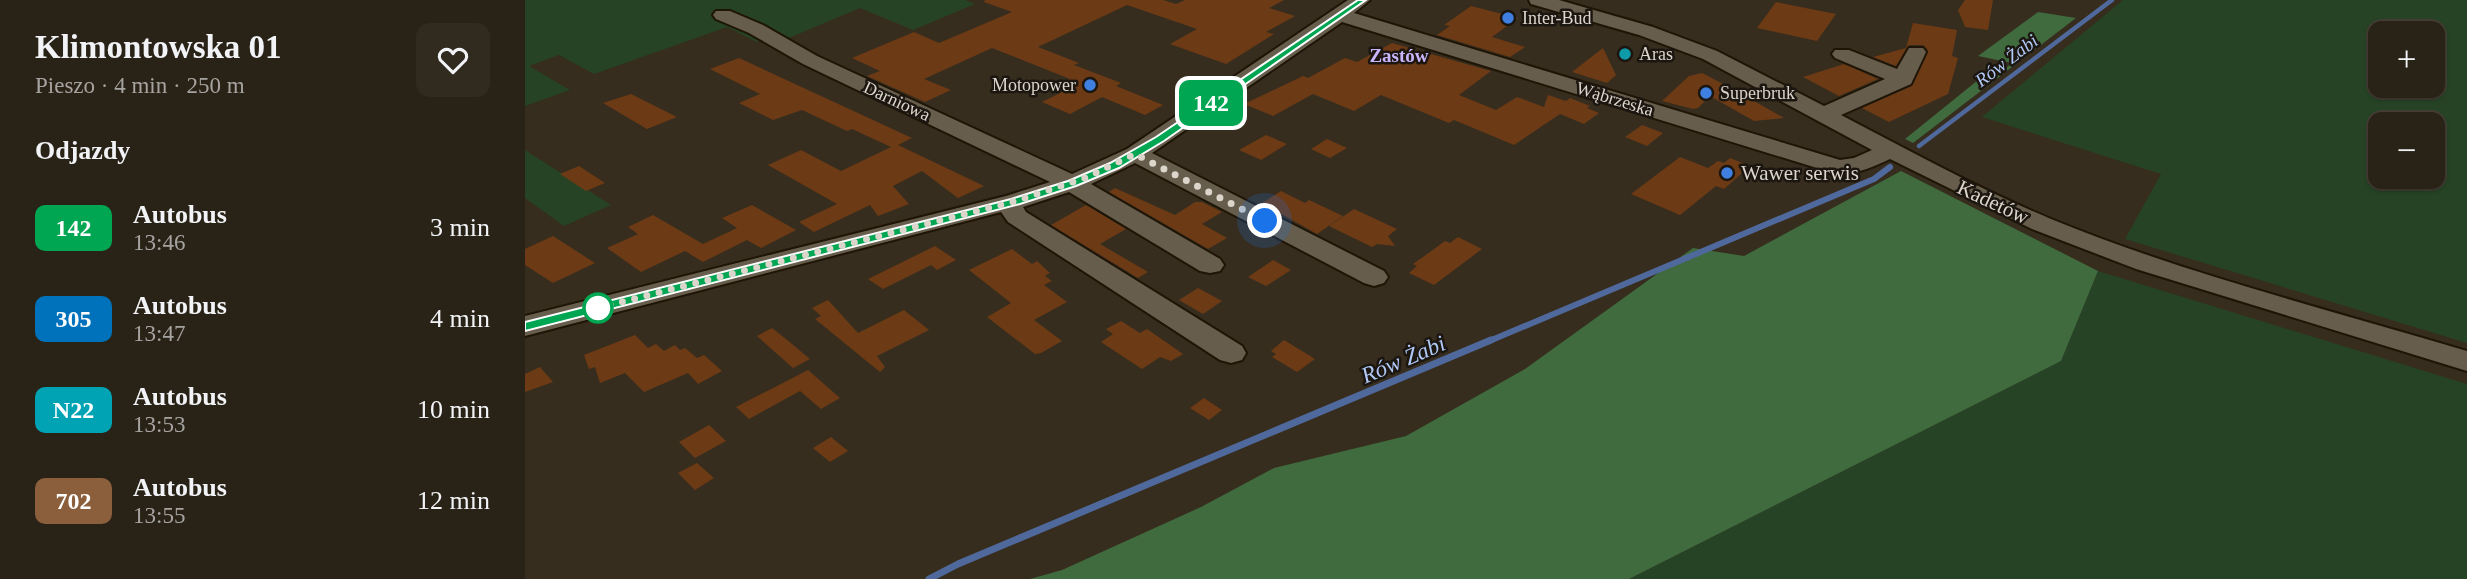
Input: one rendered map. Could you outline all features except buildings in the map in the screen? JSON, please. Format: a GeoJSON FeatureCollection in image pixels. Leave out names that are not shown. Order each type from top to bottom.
{"type":"FeatureCollection","features":[{"type":"Feature","properties":{"kind":"street"},"geometry":{"type":"LineString","coordinates":[[525,326],[1008,203],[1072,183],[1135,154],[1361,0]]}},
{"type":"Feature","properties":{"kind":"street","name":"Kadetów"},"geometry":{"type":"LineString","coordinates":[[1538,0],[1686,46],[1742,70],[2020,215],[2123,254],[2467,360]]}},
{"type":"Feature","properties":{"kind":"street","name":"Darniowa"},"geometry":{"type":"LineString","coordinates":[[723,15],[757,29],[810,60],[1072,183],[1210,265]]}},
{"type":"Feature","properties":{"kind":"street","name":"Wąbrzeska"},"geometry":{"type":"LineString","coordinates":[[1339,15],[1839,167],[1860,164],[1891,150]]}},
{"type":"Feature","properties":{"kind":"street"},"geometry":{"type":"LineString","coordinates":[[1825,114],[1903,79],[1916,51]]}},
{"type":"Feature","properties":{"kind":"street"},"geometry":{"type":"LineString","coordinates":[[1842,54],[1903,79]]}},
{"type":"Feature","properties":{"kind":"street"},"geometry":{"type":"LineString","coordinates":[[1135,154],[1374,278]]}},
{"type":"Feature","properties":{"kind":"street"},"geometry":{"type":"LineString","coordinates":[[1008,203],[1017,217],[1231,353]]}},
{"type":"Feature","properties":{"kind":"green space"},"geometry":{"type":"Polygon","coordinates":[[[525,0],[965,0],[975,4],[913,30],[860,8],[784,40],[774,36],[757,42],[727,27],[594,74],[559,55],[529,66],[570,90],[525,106],[525,0]]]}},
{"type":"Feature","properties":{"kind":"green space"},"geometry":{"type":"Polygon","coordinates":[[[2123,0],[2467,0],[2467,343],[2125,239],[2161,174],[1982,117],[2123,0]]]}},
{"type":"Feature","properties":{"kind":"green space"},"geometry":{"type":"Polygon","coordinates":[[[2038,12],[2076,18],[1913,143],[1905,139],[1988,72],[1999,74],[2012,63],[1978,56],[2038,12]]]}},
{"type":"Feature","properties":{"kind":"green space"},"geometry":{"type":"Polygon","coordinates":[[[525,150],[611,205],[564,226],[525,198],[525,150]]]}},
{"type":"Feature","properties":{"kind":"green space"},"geometry":{"type":"Polygon","coordinates":[[[1901,171],[2098,271],[2061,361],[1629,579],[1030,579],[1062,570],[1201,507],[1274,468],[1406,436],[1525,369],[1693,248],[1744,256],[1901,171]]]}},
{"type":"Feature","properties":{"kind":"green space"},"geometry":{"type":"Polygon","coordinates":[[[2098,271],[2467,384],[2467,579],[1629,579],[2061,361],[2098,271]]]}},
{"type":"Feature","properties":{"kind":"waterway","name":"Rów Żabi"},"geometry":{"type":"LineString","coordinates":[[1919,146],[2112,0]]}},
{"type":"Feature","properties":{"kind":"waterway","name":"Rów Żabi"},"geometry":{"type":"LineString","coordinates":[[1487,342],[1874,179],[1890,167]]}},
{"type":"Feature","properties":{"kind":"waterway","name":"Rów Żabi"},"geometry":{"type":"LineString","coordinates":[[929,579],[958,564],[1491,340]]}},
{"type":"Feature","properties":{"kind":"bus line","name":"142"},"geometry":{"type":"LineString","coordinates":[[525,326],[1039,195],[1072,183],[1114,165],[1160,139],[1361,0]]}},
{"type":"Feature","properties":{"kind":"place","name":"Inter-Bud"},"geometry":{"type":"Point","coordinates":[1508,18]}},
{"type":"Feature","properties":{"kind":"place","name":"Aras"},"geometry":{"type":"Point","coordinates":[1625,54]}},
{"type":"Feature","properties":{"kind":"place","name":"Motopower"},"geometry":{"type":"Point","coordinates":[1090,85]}},
{"type":"Feature","properties":{"kind":"place","name":"Superbruk"},"geometry":{"type":"Point","coordinates":[1706,93]}},
{"type":"Feature","properties":{"kind":"place","name":"Wawer serwis"},"geometry":{"type":"Point","coordinates":[1727,173]}},
{"type":"Feature","properties":{"kind":"district","name":"Zastów"},"geometry":{"type":"Point","coordinates":[1399,55]}},
{"type":"Feature","properties":{"kind":"route"},"geometry":{"type":"LineString","coordinates":[[598,308],[1016,201],[1085,178],[1135,154],[1265,221]]}}]}
